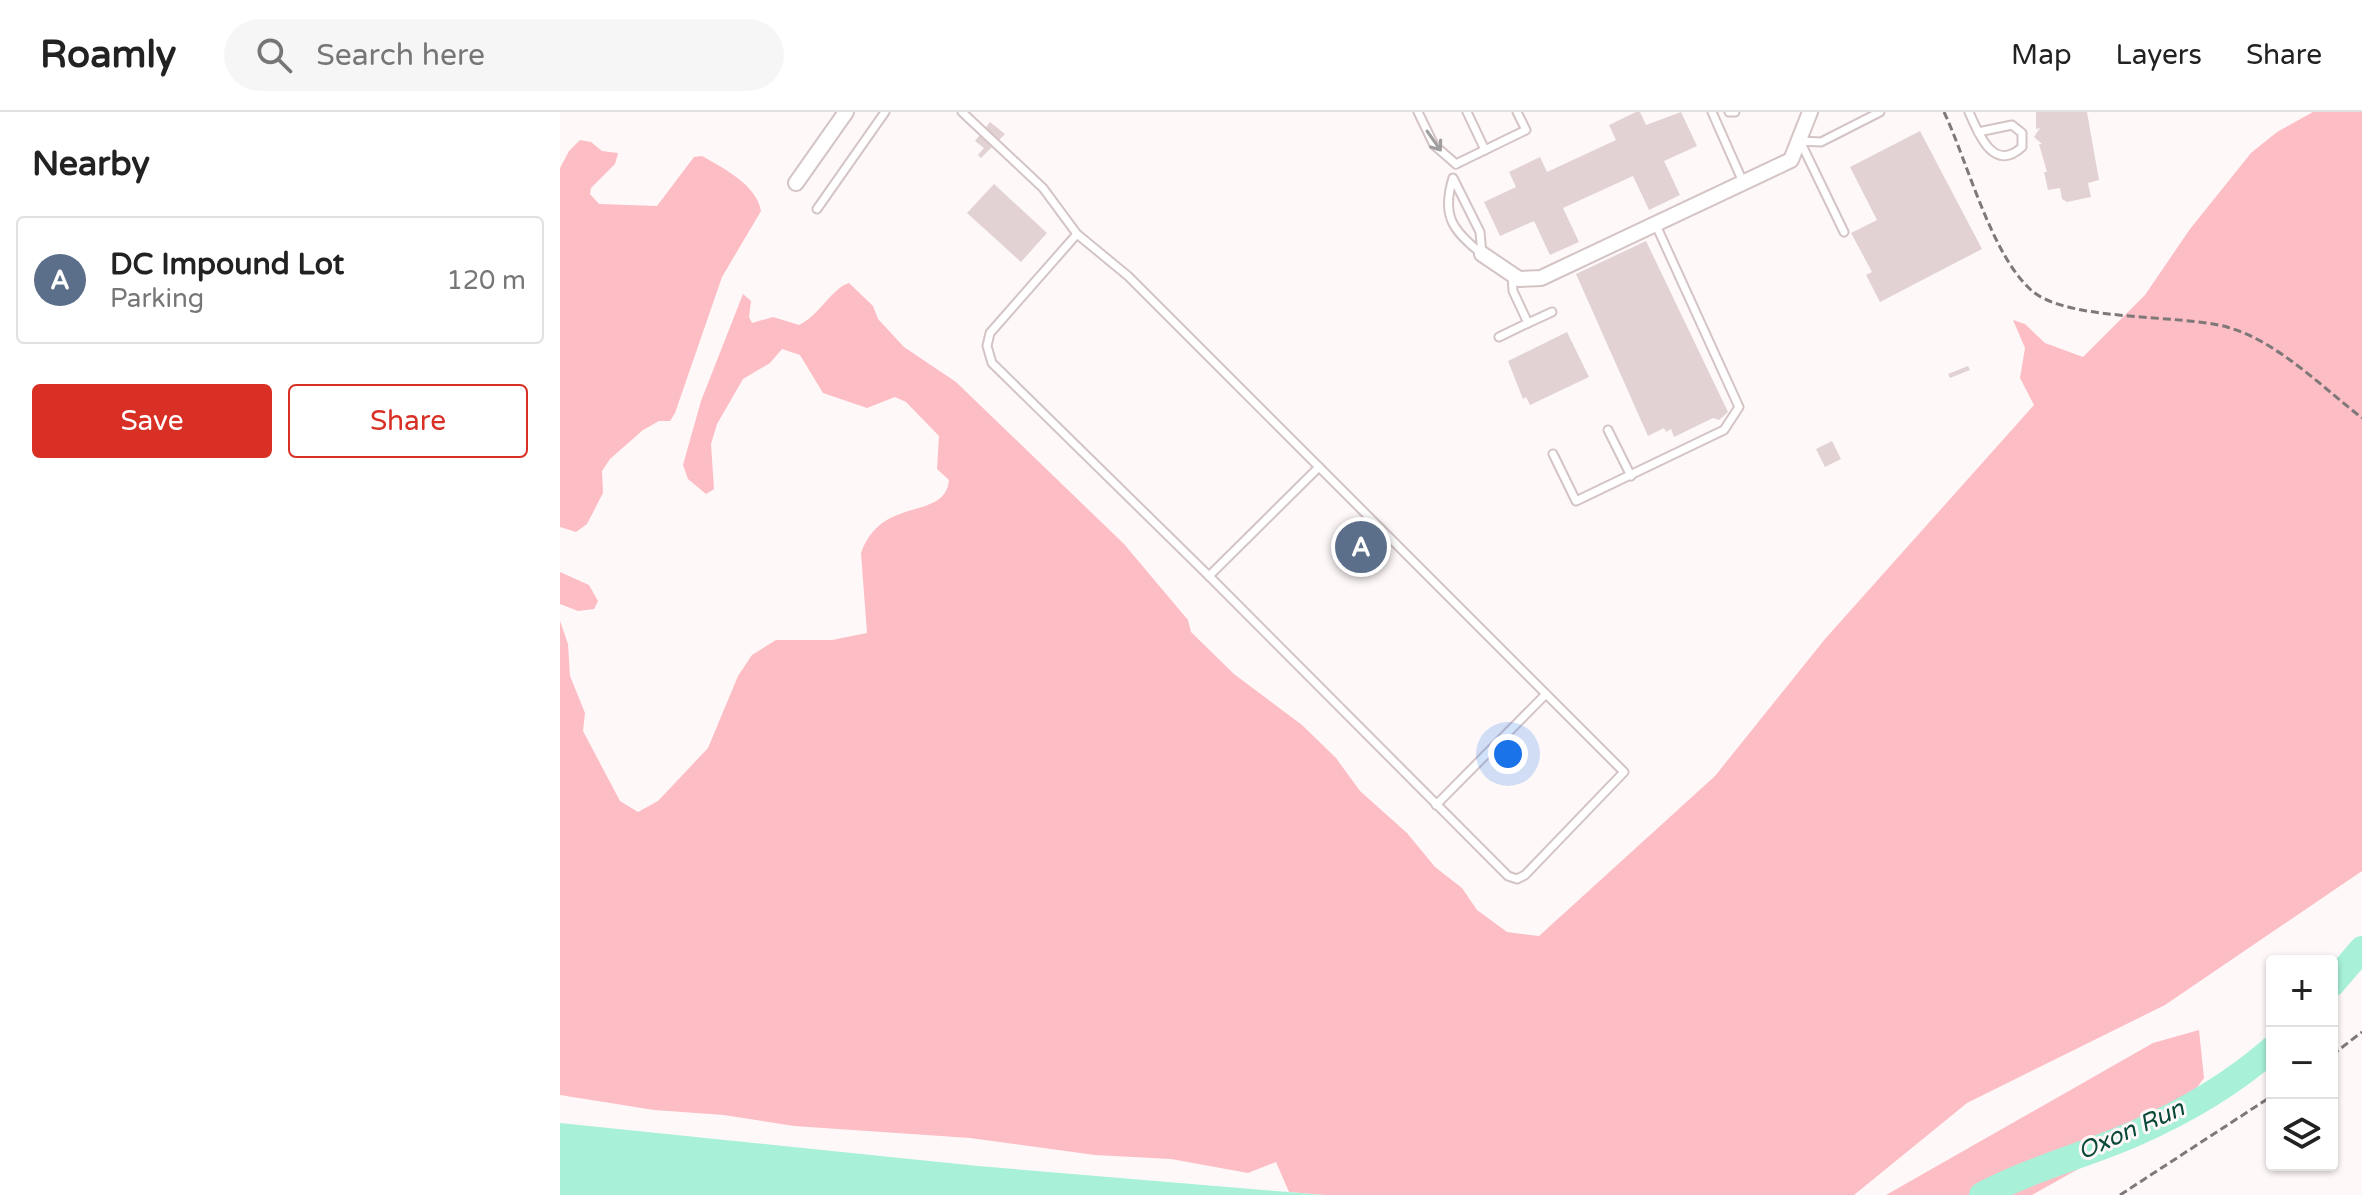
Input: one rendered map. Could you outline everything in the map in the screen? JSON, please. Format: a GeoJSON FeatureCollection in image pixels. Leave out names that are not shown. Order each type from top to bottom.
{"type":"FeatureCollection","features":[{"type":"Feature","properties":{"kind":"street"},"geometry":{"type":"LineString","coordinates":[[796,183],[846,112]]}},
{"type":"Feature","properties":{"kind":"street"},"geometry":{"type":"LineString","coordinates":[[1482,254],[1519,279],[1541,278],[1791,160],[1810,112]]}},
{"type":"Feature","properties":{"kind":"lane"},"geometry":{"type":"LineString","coordinates":[[817,209],[885,112]]}},
{"type":"Feature","properties":{"kind":"lane"},"geometry":{"type":"LineString","coordinates":[[962,112],[1043,188],[1077,234],[1128,276],[1624,772],[1525,875],[1517,879],[1508,876],[992,363],[987,346],[990,333],[1077,234]]}},
{"type":"Feature","properties":{"kind":"lane"},"geometry":{"type":"LineString","coordinates":[[1418,112],[1434,145],[1456,164]]}},
{"type":"Feature","properties":{"kind":"lane"},"geometry":{"type":"LineString","coordinates":[[1467,112],[1485,150]]}},
{"type":"Feature","properties":{"kind":"lane"},"geometry":{"type":"LineString","coordinates":[[1456,164],[1526,130],[1517,112]]}},
{"type":"Feature","properties":{"kind":"lane"},"geometry":{"type":"LineString","coordinates":[[1712,112],[1743,182]]}},
{"type":"Feature","properties":{"kind":"lane"},"geometry":{"type":"LineString","coordinates":[[1844,232],[1800,141],[1821,142],[1880,112]]}},
{"type":"Feature","properties":{"kind":"lane"},"geometry":{"type":"LineString","coordinates":[[1969,112],[1978,132],[1990,152],[2001,157],[2013,155],[2022,147],[2022,133],[2012,125],[1978,132]]}},
{"type":"Feature","properties":{"kind":"lane"},"geometry":{"type":"LineString","coordinates":[[1456,164],[1448,210],[1456,233],[1482,254]]}},
{"type":"Feature","properties":{"kind":"lane"},"geometry":{"type":"LineString","coordinates":[[1453,178],[1480,232],[1482,254]]}},
{"type":"Feature","properties":{"kind":"lane"},"geometry":{"type":"LineString","coordinates":[[1553,454],[1576,501],[1724,430],[1739,407],[1655,223]]}},
{"type":"Feature","properties":{"kind":"lane"},"geometry":{"type":"LineString","coordinates":[[1512,276],[1513,291],[1528,323]]}},
{"type":"Feature","properties":{"kind":"lane"},"geometry":{"type":"LineString","coordinates":[[1499,337],[1552,312]]}},
{"type":"Feature","properties":{"kind":"lane"},"geometry":{"type":"LineString","coordinates":[[1608,430],[1631,476]]}},
{"type":"Feature","properties":{"kind":"lane"},"geometry":{"type":"LineString","coordinates":[[1209,576],[1319,467]]}},
{"type":"Feature","properties":{"kind":"lane"},"geometry":{"type":"LineString","coordinates":[[1436,805],[1546,694]]}},
{"type":"Feature","properties":{"kind":"path"},"geometry":{"type":"LineString","coordinates":[[1944,112],[2003,253],[2039,296],[2077,307],[2153,320],[2227,327],[2276,353],[2362,418]]}},
{"type":"Feature","properties":{"kind":"path"},"geometry":{"type":"LineString","coordinates":[[2338,1050],[2362,1032]]}},
{"type":"Feature","properties":{"kind":"path"},"geometry":{"type":"LineString","coordinates":[[2120,1195],[2267,1099]]}},
{"type":"Feature","properties":{"kind":"shaded area"},"geometry":{"type":"Polygon","coordinates":[[[2313,112],[2362,112],[2362,871],[2165,1005],[1967,1103],[1854,1195],[1324,1195],[1289,1192],[1276,1162],[1248,1173],[1171,1159],[1095,1155],[970,1138],[794,1126],[724,1115],[654,1110],[560,1095],[560,621],[568,644],[570,676],[585,713],[583,731],[620,801],[638,812],[658,801],[708,748],[738,676],[752,655],[776,640],[832,640],[867,633],[861,553],[871,535],[883,523],[937,501],[945,493],[949,480],[937,469],[939,436],[906,402],[895,397],[867,408],[823,393],[800,355],[782,349],[770,363],[743,379],[717,424],[711,444],[714,489],[706,494],[688,479],[683,465],[701,401],[743,294],[751,301],[749,317],[752,323],[773,317],[799,325],[849,283],[873,306],[878,319],[904,347],[956,382],[1124,544],[1188,620],[1191,632],[1234,674],[1302,725],[1336,758],[1360,791],[1407,833],[1435,867],[1462,888],[1477,910],[1507,932],[1539,936],[1715,776],[1825,639],[2034,405],[2020,378],[2025,348],[2013,320],[2025,324],[2045,343],[2083,357],[2145,295],[2190,229],[2251,153],[2277,132],[2313,112]]]}},
{"type":"Feature","properties":{"kind":"shaded area"},"geometry":{"type":"Polygon","coordinates":[[[580,140],[591,142],[602,151],[618,153],[615,164],[591,188],[590,194],[599,204],[657,206],[694,157],[702,156],[746,185],[761,211],[722,277],[675,413],[670,421],[659,421],[643,430],[610,459],[602,471],[603,493],[587,524],[576,532],[560,527],[560,168],[569,151],[580,140]]]}},
{"type":"Feature","properties":{"kind":"shaded area"},"geometry":{"type":"Polygon","coordinates":[[[560,572],[589,585],[598,601],[594,609],[578,611],[560,604],[560,572]]]}},
{"type":"Feature","properties":{"kind":"shaded area"},"geometry":{"type":"Polygon","coordinates":[[[2199,1030],[2204,1078],[2178,1113],[2032,1195],[1886,1195],[2153,1043],[2199,1030]]]}},
{"type":"Feature","properties":{"kind":"shaded area"},"geometry":{"type":"Polygon","coordinates":[[[560,1123],[978,1166],[1324,1195],[560,1195],[560,1123]]]}},
{"type":"Feature","properties":{"kind":"building"},"geometry":{"type":"Polygon","coordinates":[[[1640,112],[1646,125],[1681,112],[1697,146],[1664,161],[1680,195],[1649,210],[1633,176],[1563,208],[1579,242],[1550,255],[1534,221],[1500,236],[1484,202],[1516,187],[1509,172],[1540,157],[1547,172],[1616,140],[1609,125],[1640,112]]]}},
{"type":"Feature","properties":{"kind":"building"},"geometry":{"type":"Polygon","coordinates":[[[2036,112],[2087,112],[2099,180],[2088,183],[2091,197],[2067,202],[2062,199],[2060,188],[2048,190],[2044,172],[2047,172],[2039,144],[2042,144],[2034,137],[2040,128],[2036,129],[2036,112]]]}},
{"type":"Feature","properties":{"kind":"building"},"geometry":{"type":"Polygon","coordinates":[[[990,122],[1005,134],[981,158],[978,155],[984,148],[975,141],[990,122]]]}},
{"type":"Feature","properties":{"kind":"building"},"geometry":{"type":"Polygon","coordinates":[[[1920,131],[1982,249],[1880,302],[1866,275],[1872,272],[1851,233],[1877,220],[1850,167],[1920,131]]]}},
{"type":"Feature","properties":{"kind":"building"},"geometry":{"type":"Polygon","coordinates":[[[994,184],[1047,233],[1021,262],[967,213],[994,184]]]}},
{"type":"Feature","properties":{"kind":"building"},"geometry":{"type":"Polygon","coordinates":[[[1646,241],[1728,412],[1719,420],[1713,418],[1674,437],[1671,429],[1666,432],[1664,428],[1648,436],[1576,274],[1646,241]]]}},
{"type":"Feature","properties":{"kind":"building"},"geometry":{"type":"Polygon","coordinates":[[[1567,332],[1589,377],[1530,405],[1526,397],[1523,399],[1508,361],[1567,332]]]}},
{"type":"Feature","properties":{"kind":"building"},"geometry":{"type":"Polygon","coordinates":[[[1968,366],[1970,370],[1950,378],[1948,374],[1968,366]]]}},
{"type":"Feature","properties":{"kind":"building"},"geometry":{"type":"Polygon","coordinates":[[[1832,441],[1841,459],[1825,467],[1816,449],[1832,441]]]}},
{"type":"Feature","properties":{"kind":"waterway","name":"Oxon Run"},"geometry":{"type":"LineString","coordinates":[[2338,977],[2362,949]]}},
{"type":"Feature","properties":{"kind":"waterway","name":"Oxon Run"},"geometry":{"type":"LineString","coordinates":[[1982,1195],[2172,1116],[2224,1085],[2266,1054]]}},
{"type":"Feature","properties":{"kind":"place","name":"DC Impound Lot"},"geometry":{"type":"Point","coordinates":[1361,547]}}]}
